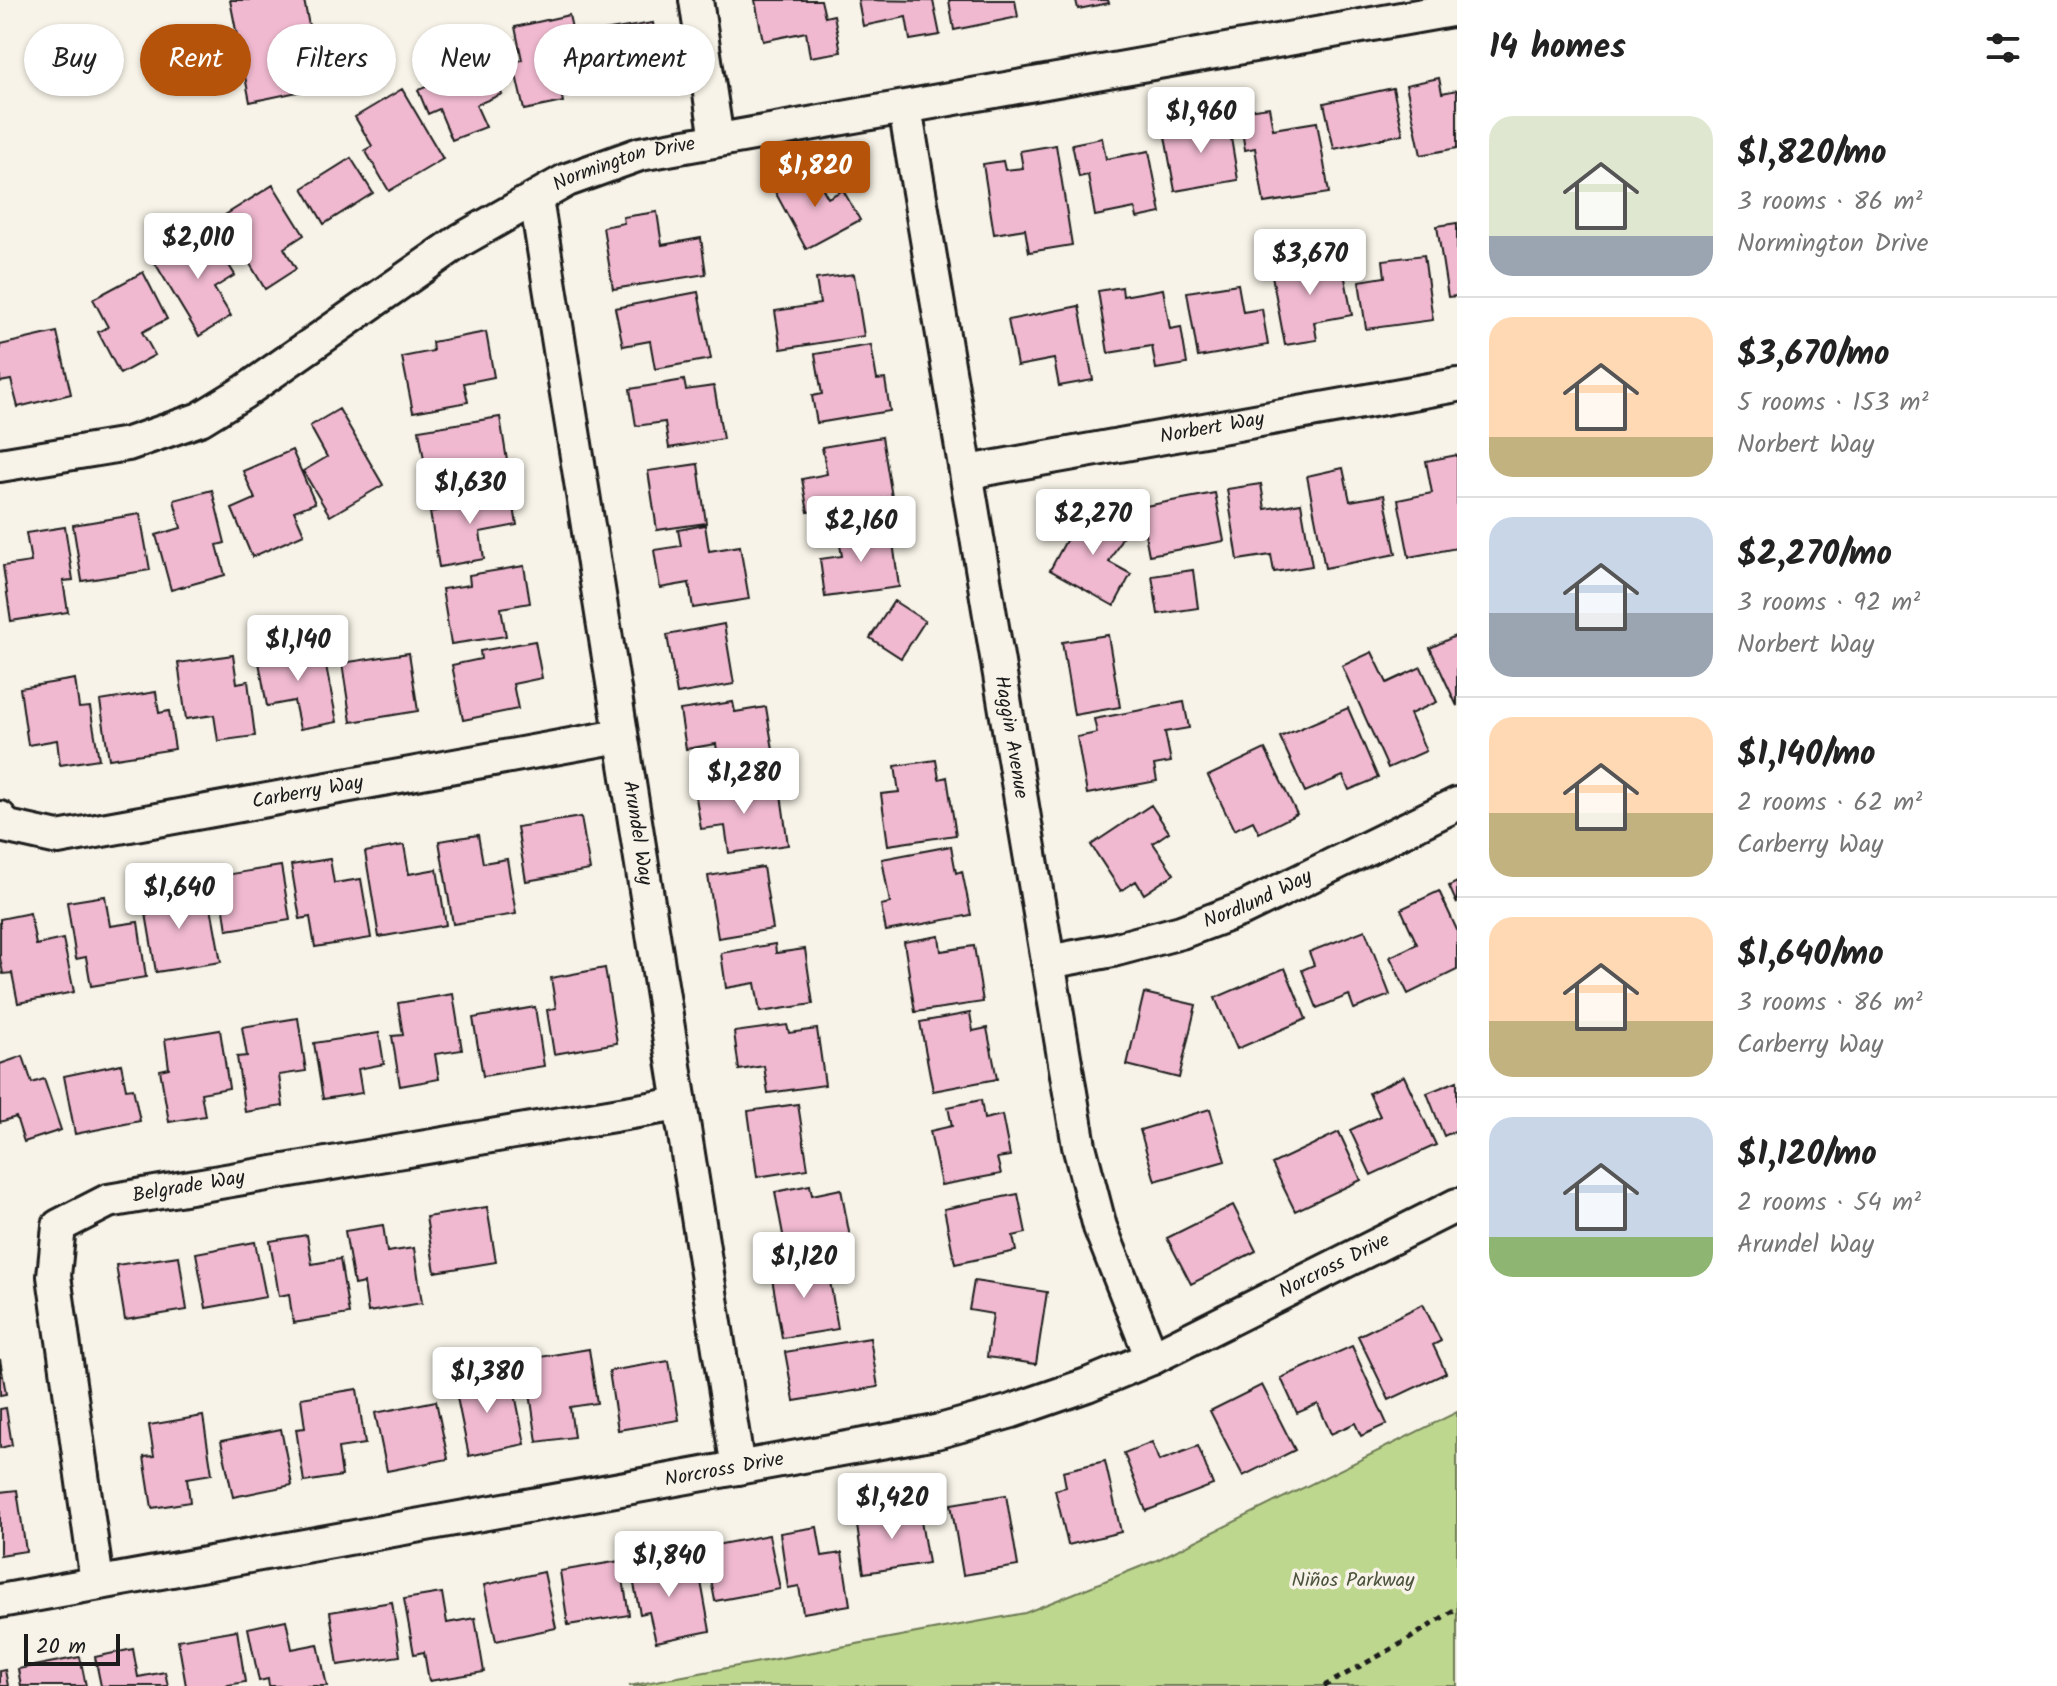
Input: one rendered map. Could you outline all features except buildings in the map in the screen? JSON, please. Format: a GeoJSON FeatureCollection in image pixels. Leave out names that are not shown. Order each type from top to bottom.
{"type":"FeatureCollection","features":[{"type":"Feature","properties":{"kind":"street"},"geometry":{"type":"LineString","coordinates":[[696,0],[717,140]]}},
{"type":"Feature","properties":{"kind":"street","name":"Normington Drive"},"geometry":{"type":"LineString","coordinates":[[0,465],[128,444],[200,419],[244,392],[461,240],[567,180],[640,154],[1457,9]]}},
{"type":"Feature","properties":{"kind":"street","name":"Haggin Avenue"},"geometry":{"type":"LineString","coordinates":[[905,108],[1079,1146],[1100,1227],[1152,1358]]}},
{"type":"Feature","properties":{"kind":"street","name":"Arundel Way"},"geometry":{"type":"LineString","coordinates":[[536,199],[738,1468]]}},
{"type":"Feature","properties":{"kind":"street","name":"Norbert Way"},"geometry":{"type":"LineString","coordinates":[[968,472],[1457,385]]}},
{"type":"Feature","properties":{"kind":"street","name":"Carberry Way"},"geometry":{"type":"LineString","coordinates":[[0,818],[4,826],[58,838],[620,736]]}},
{"type":"Feature","properties":{"kind":"street","name":"Nordlund Way"},"geometry":{"type":"LineString","coordinates":[[1048,962],[1113,950],[1181,932],[1245,908],[1457,804]]}},
{"type":"Feature","properties":{"kind":"street","name":"Belgrade Way"},"geometry":{"type":"LineString","coordinates":[[97,1582],[54,1276],[59,1226],[108,1201],[679,1104]]}},
{"type":"Feature","properties":{"kind":"street","name":"Norcross Drive"},"geometry":{"type":"LineString","coordinates":[[0,1601],[936,1432],[1012,1411],[1152,1358],[1457,1205]]}},
{"type":"Feature","properties":{"kind":"path"},"geometry":{"type":"LineString","coordinates":[[1324,1686],[1406,1641],[1457,1608]]}},
{"type":"Feature","properties":{"kind":"green space","name":"Niños Parkway"},"geometry":{"type":"Polygon","coordinates":[[[1457,1412],[1457,1686],[629,1686],[1025,1613],[1157,1560],[1457,1412]]]}}]}
